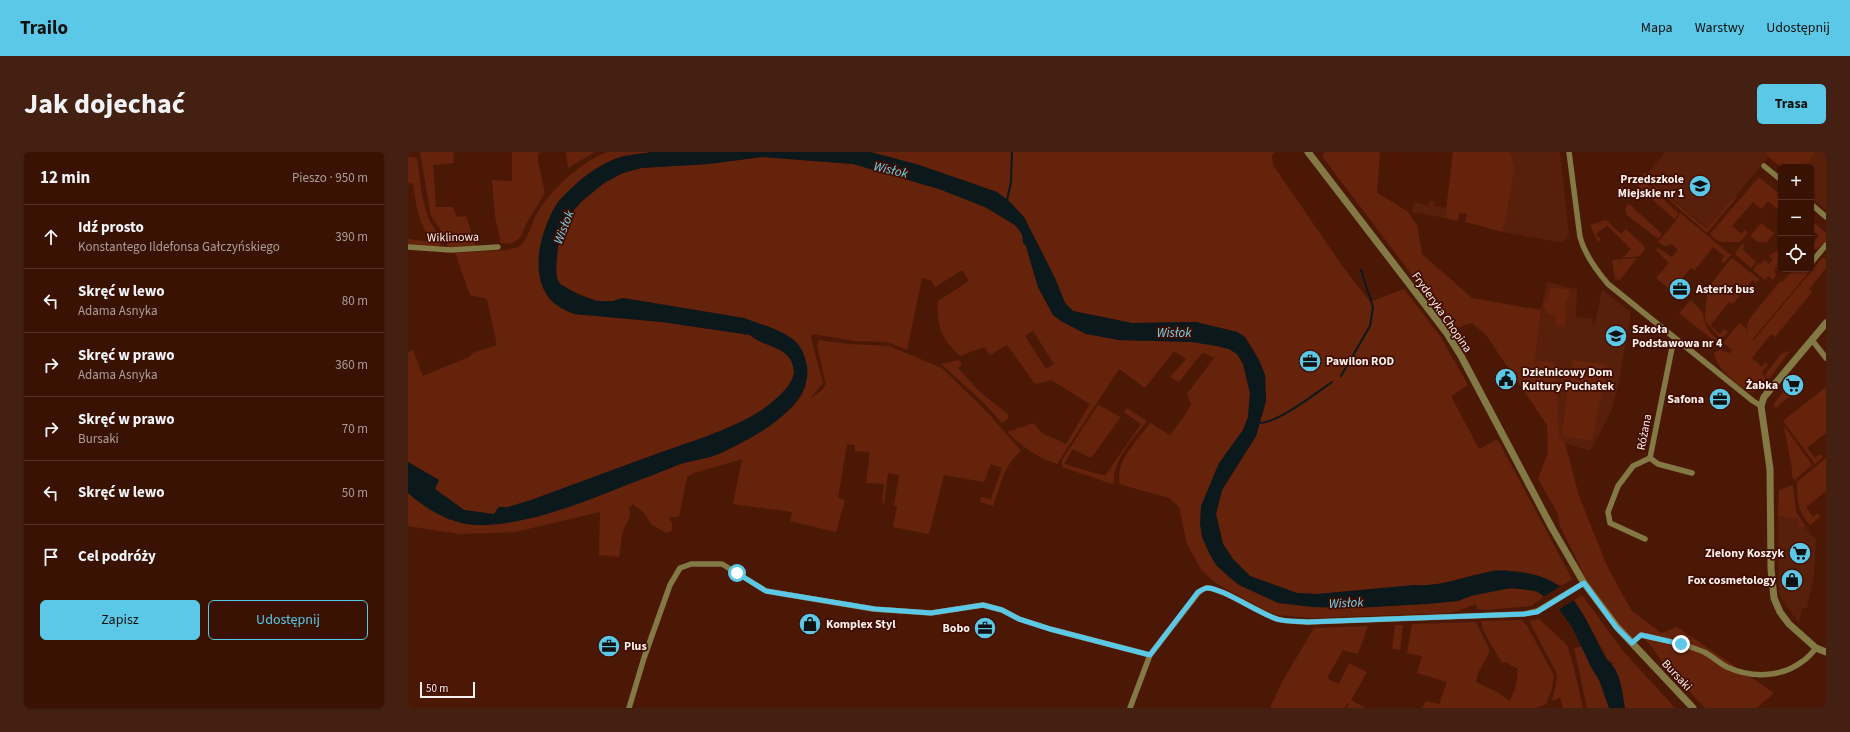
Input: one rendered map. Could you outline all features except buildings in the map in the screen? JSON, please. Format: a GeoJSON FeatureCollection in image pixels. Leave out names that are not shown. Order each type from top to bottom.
{"type":"FeatureCollection","features":[{"type":"Feature","properties":{"kind":"street","name":"Fryderyka Chopina"},"geometry":{"type":"LineString","coordinates":[[1308,152],[1446,332],[1464,362],[1581,585]]}},
{"type":"Feature","properties":{"kind":"street"},"geometry":{"type":"LineString","coordinates":[[1569,152],[1582,247],[1596,269],[1608,284],[1676,340],[1761,406]]}},
{"type":"Feature","properties":{"kind":"street"},"geometry":{"type":"LineString","coordinates":[[1764,166],[1778,178]]}},
{"type":"Feature","properties":{"kind":"street"},"geometry":{"type":"LineString","coordinates":[[1814,207],[1826,217]]}},
{"type":"Feature","properties":{"kind":"street"},"geometry":{"type":"LineString","coordinates":[[1814,259],[1826,245]]}},
{"type":"Feature","properties":{"kind":"street","name":"Wiklinowa"},"geometry":{"type":"LineString","coordinates":[[408,247],[451,250],[498,247]]}},
{"type":"Feature","properties":{"kind":"street"},"geometry":{"type":"LineString","coordinates":[[1826,323],[1764,397],[1761,406],[1770,469],[1771,569],[1774,598],[1780,612],[1789,624],[1816,648],[1826,652]]}},
{"type":"Feature","properties":{"kind":"street","name":"Różana"},"geometry":{"type":"LineString","coordinates":[[1645,539],[1610,523],[1608,512],[1618,486],[1633,466],[1650,458],[1672,348],[1676,340]]}},
{"type":"Feature","properties":{"kind":"street"},"geometry":{"type":"LineString","coordinates":[[1812,340],[1826,358]]}},
{"type":"Feature","properties":{"kind":"street"},"geometry":{"type":"LineString","coordinates":[[1650,458],[1658,464],[1692,473]]}},
{"type":"Feature","properties":{"kind":"street"},"geometry":{"type":"LineString","coordinates":[[629,708],[644,658],[670,585],[680,568],[691,564],[722,564],[766,591],[875,609],[931,613],[983,605],[1002,610],[1019,619],[1050,629],[1150,655]]}},
{"type":"Feature","properties":{"kind":"street"},"geometry":{"type":"LineString","coordinates":[[1130,708],[1150,655],[1198,592],[1205,588],[1212,588],[1226,594],[1252,609],[1278,620],[1308,622],[1524,614],[1537,612],[1581,585]]}},
{"type":"Feature","properties":{"kind":"street","name":"Bursaki"},"geometry":{"type":"LineString","coordinates":[[1581,585],[1616,627],[1693,708]]}},
{"type":"Feature","properties":{"kind":"street"},"geometry":{"type":"LineString","coordinates":[[1632,643],[1641,635],[1675,643],[1704,652],[1725,666],[1743,674],[1765,675],[1799,664],[1804,661],[1816,648]]}},
{"type":"Feature","properties":{"kind":"shaded area"},"geometry":{"type":"Polygon","coordinates":[[[420,152],[454,152],[453,163],[433,165],[436,207],[453,207],[457,217],[466,216],[476,246],[448,249],[446,238],[431,216],[420,152]]]}},
{"type":"Feature","properties":{"kind":"shaded area"},"geometry":{"type":"Polygon","coordinates":[[[512,152],[541,152],[538,154],[538,162],[545,193],[526,224],[520,238],[511,244],[501,243],[495,216],[492,180],[512,181],[512,152]]]}},
{"type":"Feature","properties":{"kind":"shaded area"},"geometry":{"type":"Polygon","coordinates":[[[566,152],[595,152],[568,168],[566,152]]]}},
{"type":"Feature","properties":{"kind":"shaded area"},"geometry":{"type":"Polygon","coordinates":[[[608,152],[651,152],[620,157],[580,181],[539,269],[543,288],[549,298],[564,310],[574,314],[662,322],[750,335],[762,343],[783,352],[788,357],[792,363],[794,371],[793,378],[784,391],[764,408],[741,422],[718,432],[531,500],[508,507],[499,507],[494,514],[464,510],[435,489],[439,480],[408,462],[408,352],[413,350],[423,376],[469,357],[473,353],[497,345],[487,299],[470,295],[455,253],[500,251],[516,248],[521,245],[530,230],[534,219],[549,196],[578,169],[598,156],[608,152]]]}},
{"type":"Feature","properties":{"kind":"shaded area"},"geometry":{"type":"Polygon","coordinates":[[[868,152],[1275,152],[1272,155],[1273,165],[1343,267],[1370,302],[1404,289],[1440,336],[1468,385],[1451,396],[1479,449],[1496,440],[1499,442],[1572,579],[1561,586],[1528,574],[1502,570],[1435,584],[1317,594],[1297,593],[1250,576],[1233,559],[1223,544],[1216,514],[1222,490],[1256,436],[1266,401],[1265,375],[1259,360],[1245,337],[1237,332],[1196,322],[1132,323],[1073,311],[1065,303],[1055,278],[1024,217],[997,192],[919,165],[868,152]]]}},
{"type":"Feature","properties":{"kind":"shaded area"},"geometry":{"type":"Polygon","coordinates":[[[1325,152],[1380,152],[1377,193],[1407,211],[1417,225],[1422,254],[1472,298],[1541,310],[1535,361],[1552,362],[1557,366],[1559,436],[1565,443],[1579,496],[1607,566],[1631,610],[1661,633],[1677,627],[1774,693],[1757,708],[1705,708],[1665,666],[1652,647],[1641,635],[1632,643],[1589,584],[1560,526],[1558,514],[1538,479],[1548,453],[1547,425],[1486,335],[1472,323],[1453,329],[1322,156],[1325,152]]]}},
{"type":"Feature","properties":{"kind":"shaded area"},"geometry":{"type":"Polygon","coordinates":[[[1453,152],[1510,152],[1515,169],[1503,232],[1465,222],[1467,214],[1459,213],[1458,221],[1445,218],[1453,152]]]}},
{"type":"Feature","properties":{"kind":"shaded area"},"geometry":{"type":"Polygon","coordinates":[[[1510,152],[1560,152],[1569,235],[1563,241],[1559,242],[1503,232],[1515,169],[1510,152]]]}},
{"type":"Feature","properties":{"kind":"shaded area","name":"Przedszkole Miejskie nr 1"},"geometry":{"type":"Polygon","coordinates":[[[1665,152],[1766,152],[1770,155],[1708,229],[1645,176],[1665,152]]]}},
{"type":"Feature","properties":{"kind":"shaded area"},"geometry":{"type":"Polygon","coordinates":[[[1766,152],[1816,152],[1806,164],[1778,165],[1768,157],[1769,155],[1766,152]]]}},
{"type":"Feature","properties":{"kind":"shaded area"},"geometry":{"type":"Polygon","coordinates":[[[1816,152],[1826,152],[1826,210],[1814,200],[1814,164],[1806,164],[1816,152]]]}},
{"type":"Feature","properties":{"kind":"shaded area"},"geometry":{"type":"Polygon","coordinates":[[[408,157],[417,158],[424,204],[429,219],[439,236],[439,247],[408,245],[408,239],[432,242],[421,221],[413,184],[408,183],[408,157]]]}},
{"type":"Feature","properties":{"kind":"shaded area"},"geometry":{"type":"Polygon","coordinates":[[[762,157],[853,164],[939,189],[985,207],[1015,225],[1022,234],[1038,287],[1053,315],[1061,321],[1086,334],[1119,340],[1192,342],[1229,349],[1237,354],[1243,364],[1250,393],[1248,417],[1243,430],[1219,464],[1201,506],[1216,565],[1239,585],[1312,607],[1355,608],[1458,601],[1490,591],[1513,589],[1525,589],[1545,596],[1531,606],[1484,610],[1477,609],[1476,604],[1451,613],[1311,618],[1277,615],[1262,609],[1217,584],[1202,571],[1187,544],[1179,507],[1169,498],[1120,484],[1119,476],[1120,468],[1128,452],[1150,423],[1170,435],[1186,414],[1191,404],[1187,394],[1214,358],[1204,353],[1201,354],[1179,382],[1170,377],[1186,359],[1174,351],[1145,388],[1119,369],[1057,464],[1030,451],[1007,432],[1033,423],[1042,433],[1066,444],[1090,404],[1051,380],[1035,384],[1007,345],[990,355],[984,347],[960,356],[954,350],[945,338],[939,325],[938,301],[969,281],[962,270],[935,287],[931,280],[922,278],[907,350],[887,342],[854,341],[813,334],[811,338],[823,383],[810,399],[821,391],[826,385],[817,345],[819,340],[848,344],[889,346],[942,368],[989,414],[1021,451],[1006,469],[993,506],[980,502],[981,497],[991,499],[1002,468],[991,464],[984,482],[944,475],[929,534],[893,527],[897,506],[894,505],[899,475],[888,473],[884,503],[882,503],[884,484],[866,483],[870,452],[855,451],[855,445],[847,444],[838,498],[845,500],[836,532],[790,521],[792,512],[733,504],[742,459],[694,473],[687,477],[679,517],[669,517],[672,523],[672,530],[666,533],[652,525],[644,513],[633,504],[629,508],[630,516],[623,531],[619,557],[599,555],[600,512],[515,532],[459,534],[408,526],[408,493],[449,520],[565,507],[681,464],[720,453],[750,438],[773,423],[794,406],[801,397],[806,386],[787,336],[744,318],[623,298],[613,301],[597,301],[568,289],[560,284],[557,278],[556,261],[561,235],[573,211],[581,202],[604,183],[623,173],[641,168],[709,164],[762,157]],[[1033,331],[1025,336],[1046,369],[1054,364],[1033,331]]]}},
{"type":"Feature","properties":{"kind":"shaded area"},"geometry":{"type":"Polygon","coordinates":[[[1644,173],[1647,173],[1645,177],[1707,229],[1735,196],[1737,197],[1707,233],[1642,176],[1644,173]]]}},
{"type":"Feature","properties":{"kind":"shaded area"},"geometry":{"type":"Polygon","coordinates":[[[1759,177],[1778,193],[1778,209],[1768,201],[1761,209],[1753,202],[1732,226],[1741,234],[1745,230],[1748,233],[1740,242],[1718,241],[1710,234],[1759,177]]]}},
{"type":"Feature","properties":{"kind":"shaded area"},"geometry":{"type":"Polygon","coordinates":[[[1641,178],[1678,213],[1675,220],[1636,184],[1641,178]]]}},
{"type":"Feature","properties":{"kind":"shaded area"},"geometry":{"type":"Polygon","coordinates":[[[1429,200],[1435,202],[1434,205],[1446,208],[1445,218],[1412,212],[1414,202],[1428,205],[1429,200]]]}},
{"type":"Feature","properties":{"kind":"shaded area"},"geometry":{"type":"Polygon","coordinates":[[[1628,203],[1662,234],[1658,239],[1627,215],[1625,210],[1628,203]]]}},
{"type":"Feature","properties":{"kind":"shaded area"},"geometry":{"type":"Polygon","coordinates":[[[1680,213],[1731,255],[1724,263],[1721,261],[1724,256],[1713,247],[1695,270],[1691,268],[1672,291],[1656,278],[1669,263],[1656,250],[1658,248],[1672,257],[1678,250],[1671,244],[1665,246],[1658,242],[1676,221],[1680,213]]]}},
{"type":"Feature","properties":{"kind":"shaded area"},"geometry":{"type":"Polygon","coordinates":[[[1606,220],[1621,234],[1626,229],[1644,246],[1645,249],[1640,256],[1622,258],[1631,249],[1607,225],[1596,234],[1601,240],[1598,242],[1590,225],[1606,220]]]}},
{"type":"Feature","properties":{"kind":"shaded area"},"geometry":{"type":"Polygon","coordinates":[[[1761,223],[1774,233],[1767,242],[1758,242],[1750,236],[1761,223]]]}},
{"type":"Feature","properties":{"kind":"shaded area"},"geometry":{"type":"Polygon","coordinates":[[[1814,223],[1826,233],[1826,241],[1817,249],[1814,249],[1814,242],[1819,236],[1814,232],[1814,223]]]}},
{"type":"Feature","properties":{"kind":"shaded area"},"geometry":{"type":"Polygon","coordinates":[[[1742,244],[1745,245],[1742,249],[1756,262],[1751,268],[1735,254],[1742,244]]]}},
{"type":"Feature","properties":{"kind":"shaded area"},"geometry":{"type":"Polygon","coordinates":[[[1778,252],[1777,267],[1774,270],[1776,276],[1773,280],[1768,276],[1765,280],[1753,270],[1758,263],[1760,265],[1764,260],[1769,264],[1773,259],[1769,256],[1778,252]]]}},
{"type":"Feature","properties":{"kind":"shaded area"},"geometry":{"type":"Polygon","coordinates":[[[1823,257],[1826,260],[1826,268],[1809,289],[1812,292],[1775,337],[1771,334],[1752,358],[1762,367],[1765,362],[1768,365],[1762,372],[1767,383],[1759,391],[1748,392],[1722,370],[1714,353],[1720,350],[1730,353],[1732,350],[1723,343],[1739,323],[1746,328],[1748,336],[1747,325],[1750,318],[1781,280],[1782,282],[1791,272],[1808,272],[1752,340],[1753,341],[1810,272],[1814,272],[1814,268],[1823,257]]]}},
{"type":"Feature","properties":{"kind":"shaded area"},"geometry":{"type":"Polygon","coordinates":[[[1637,258],[1620,280],[1615,279],[1612,260],[1637,258]]]}},
{"type":"Feature","properties":{"kind":"shaded area"},"geometry":{"type":"Polygon","coordinates":[[[1732,258],[1759,279],[1756,283],[1752,280],[1733,304],[1729,302],[1710,326],[1720,334],[1724,329],[1728,332],[1725,336],[1719,337],[1705,321],[1708,293],[1714,280],[1732,258]]]}},
{"type":"Feature","properties":{"kind":"shaded area"},"geometry":{"type":"Polygon","coordinates":[[[1547,282],[1577,289],[1576,317],[1593,319],[1592,324],[1595,324],[1602,290],[1631,312],[1618,386],[1611,412],[1590,451],[1565,443],[1559,436],[1557,366],[1535,361],[1541,310],[1547,282]]]}},
{"type":"Feature","properties":{"kind":"shaded area"},"geometry":{"type":"Polygon","coordinates":[[[1550,287],[1569,290],[1570,297],[1566,301],[1565,326],[1555,324],[1556,315],[1547,314],[1547,309],[1544,308],[1544,303],[1548,300],[1550,287]]]}},
{"type":"Feature","properties":{"kind":"shaded area"},"geometry":{"type":"Polygon","coordinates":[[[1690,301],[1692,301],[1703,313],[1708,329],[1713,336],[1721,342],[1718,344],[1679,313],[1690,301]]]}},
{"type":"Feature","properties":{"kind":"shaded area"},"geometry":{"type":"Polygon","coordinates":[[[1787,351],[1789,352],[1769,379],[1764,376],[1781,354],[1787,351]]]}},
{"type":"Feature","properties":{"kind":"shaded area"},"geometry":{"type":"Polygon","coordinates":[[[959,360],[962,365],[958,368],[982,394],[1008,414],[1008,419],[1002,423],[983,402],[941,364],[959,360]]]}},
{"type":"Feature","properties":{"kind":"shaded area"},"geometry":{"type":"Polygon","coordinates":[[[1573,360],[1607,365],[1604,387],[1570,382],[1573,360]]]}},
{"type":"Feature","properties":{"kind":"shaded area"},"geometry":{"type":"Polygon","coordinates":[[[1568,385],[1602,390],[1592,441],[1562,435],[1568,385]]]}},
{"type":"Feature","properties":{"kind":"shaded area"},"geometry":{"type":"Polygon","coordinates":[[[1787,386],[1795,392],[1776,408],[1773,405],[1787,386]]]}},
{"type":"Feature","properties":{"kind":"shaded area"},"geometry":{"type":"Polygon","coordinates":[[[1826,387],[1826,433],[1807,448],[1815,458],[1820,454],[1823,457],[1815,464],[1783,421],[1826,387]]]}},
{"type":"Feature","properties":{"kind":"shaded area"},"geometry":{"type":"Polygon","coordinates":[[[1098,405],[1121,417],[1091,458],[1073,449],[1064,464],[1105,476],[1141,424],[1124,412],[1127,408],[1147,421],[1125,449],[1117,465],[1114,482],[1112,484],[1062,467],[1062,460],[1098,405]]]}},
{"type":"Feature","properties":{"kind":"shaded area"},"geometry":{"type":"Polygon","coordinates":[[[1784,426],[1812,465],[1795,480],[1792,477],[1792,469],[1784,426]]]}},
{"type":"Feature","properties":{"kind":"shaded area"},"geometry":{"type":"Polygon","coordinates":[[[1826,458],[1826,491],[1806,507],[1813,517],[1818,513],[1820,517],[1810,525],[1803,515],[1799,505],[1797,482],[1826,458]]]}},
{"type":"Feature","properties":{"kind":"shaded area"},"geometry":{"type":"Polygon","coordinates":[[[1793,485],[1796,512],[1806,527],[1799,526],[1798,519],[1778,516],[1779,490],[1793,485]]]}},
{"type":"Feature","properties":{"kind":"shaded area"},"geometry":{"type":"Polygon","coordinates":[[[1778,516],[1798,519],[1816,540],[1814,574],[1807,608],[1802,608],[1799,623],[1783,601],[1779,592],[1778,516]]]}},
{"type":"Feature","properties":{"kind":"shaded area"},"geometry":{"type":"Polygon","coordinates":[[[1582,595],[1623,651],[1675,708],[1587,708],[1574,648],[1585,646],[1594,664],[1615,664],[1608,660],[1574,600],[1582,595]]]}},
{"type":"Feature","properties":{"kind":"shaded area"},"geometry":{"type":"Polygon","coordinates":[[[1539,619],[1567,645],[1583,708],[1563,708],[1560,698],[1552,701],[1557,679],[1556,672],[1529,621],[1539,619]]]}},
{"type":"Feature","properties":{"kind":"shaded area"},"geometry":{"type":"Polygon","coordinates":[[[1522,620],[1527,626],[1554,675],[1552,689],[1546,704],[1536,708],[1422,708],[1426,701],[1439,704],[1447,682],[1417,673],[1422,656],[1407,653],[1412,624],[1476,622],[1490,651],[1478,673],[1476,682],[1497,692],[1510,701],[1516,686],[1518,669],[1505,662],[1502,663],[1483,630],[1481,621],[1522,620]]]}},
{"type":"Feature","properties":{"kind":"shaded area"},"geometry":{"type":"Polygon","coordinates":[[[1395,625],[1403,625],[1400,650],[1392,649],[1395,625]]]}},
{"type":"Feature","properties":{"kind":"shaded area"},"geometry":{"type":"Polygon","coordinates":[[[1368,626],[1358,654],[1343,650],[1327,678],[1339,684],[1349,663],[1367,672],[1351,700],[1366,708],[1347,708],[1349,702],[1344,708],[1270,708],[1282,682],[1314,628],[1368,626]]]}},
{"type":"Feature","properties":{"kind":"water","name":"Wisłok"},"geometry":{"type":"Polygon","coordinates":[[[651,152],[871,152],[919,165],[997,192],[1009,201],[1024,217],[1055,278],[1065,303],[1073,311],[1132,323],[1196,322],[1237,332],[1245,337],[1259,360],[1265,375],[1266,401],[1256,436],[1222,490],[1216,514],[1223,544],[1233,559],[1250,576],[1297,593],[1317,594],[1435,584],[1496,571],[1511,571],[1536,575],[1552,581],[1564,590],[1583,614],[1607,660],[1612,664],[1618,675],[1622,688],[1625,708],[1609,708],[1599,680],[1592,669],[1572,627],[1559,609],[1537,591],[1511,588],[1470,596],[1458,601],[1355,608],[1312,607],[1278,603],[1239,585],[1216,565],[1202,537],[1200,524],[1201,506],[1219,463],[1243,430],[1248,417],[1250,393],[1243,364],[1237,354],[1229,349],[1192,342],[1119,340],[1086,334],[1061,321],[1053,315],[1038,287],[1026,246],[1023,243],[1022,234],[1015,225],[985,207],[939,189],[853,164],[762,157],[709,164],[641,168],[623,173],[604,183],[581,202],[573,211],[558,245],[556,271],[557,278],[560,284],[579,295],[597,301],[613,301],[623,298],[744,318],[771,328],[791,338],[802,350],[807,366],[806,381],[801,395],[791,408],[778,420],[749,439],[716,455],[680,464],[591,499],[545,515],[498,524],[475,525],[448,519],[422,505],[408,493],[408,462],[439,480],[435,489],[464,510],[494,514],[499,507],[508,507],[531,500],[730,427],[764,408],[784,391],[793,378],[794,371],[792,363],[783,352],[762,343],[750,335],[662,322],[574,314],[557,306],[549,298],[543,287],[538,264],[542,239],[556,205],[579,181],[594,170],[625,156],[651,152]]]}},
{"type":"Feature","properties":{"kind":"pier"},"geometry":{"type":"Polygon","coordinates":[[[1562,585],[1576,599],[1558,610],[1543,597],[1562,585]]]}},
{"type":"Feature","properties":{"kind":"waterway"},"geometry":{"type":"LineString","coordinates":[[1007,200],[1011,182],[1012,152]]}},
{"type":"Feature","properties":{"kind":"waterway"},"geometry":{"type":"LineString","coordinates":[[1341,376],[1370,326],[1373,307],[1361,270]]}},
{"type":"Feature","properties":{"kind":"waterway"},"geometry":{"type":"LineString","coordinates":[[1259,423],[1267,422],[1286,413],[1332,382]]}},
{"type":"Feature","properties":{"kind":"place","name":"Przedszkole Miejskie nr 1"},"geometry":{"type":"Point","coordinates":[1700,186]}},
{"type":"Feature","properties":{"kind":"place","name":"Asterix bus"},"geometry":{"type":"Point","coordinates":[1680,289]}},
{"type":"Feature","properties":{"kind":"place","name":"Szkoła Podstawowa nr 4"},"geometry":{"type":"Point","coordinates":[1616,336]}},
{"type":"Feature","properties":{"kind":"place","name":"Pawilon ROD"},"geometry":{"type":"Point","coordinates":[1310,361]}},
{"type":"Feature","properties":{"kind":"place","name":"Dzielnicowy Dom Kultury Puchatek"},"geometry":{"type":"Point","coordinates":[1506,379]}},
{"type":"Feature","properties":{"kind":"place","name":"Żabka"},"geometry":{"type":"Point","coordinates":[1793,385]}},
{"type":"Feature","properties":{"kind":"place","name":"Safona"},"geometry":{"type":"Point","coordinates":[1720,399]}},
{"type":"Feature","properties":{"kind":"place","name":"Zielony Koszyk"},"geometry":{"type":"Point","coordinates":[1800,553]}},
{"type":"Feature","properties":{"kind":"place","name":"Fox cosmetology"},"geometry":{"type":"Point","coordinates":[1792,580]}},
{"type":"Feature","properties":{"kind":"place","name":"Komplex Styl"},"geometry":{"type":"Point","coordinates":[810,624]}},
{"type":"Feature","properties":{"kind":"place","name":"Bobo"},"geometry":{"type":"Point","coordinates":[985,628]}},
{"type":"Feature","properties":{"kind":"place","name":"Plus"},"geometry":{"type":"Point","coordinates":[609,646]}},
{"type":"Feature","properties":{"kind":"route"},"geometry":{"type":"LineString","coordinates":[[737,573],[766,591],[875,609],[931,613],[983,605],[1002,610],[1019,619],[1050,629],[1150,655],[1198,592],[1205,588],[1212,588],[1226,594],[1252,609],[1278,620],[1308,622],[1524,614],[1537,612],[1584,583],[1616,627],[1632,643],[1641,635],[1681,644]]}}]}
